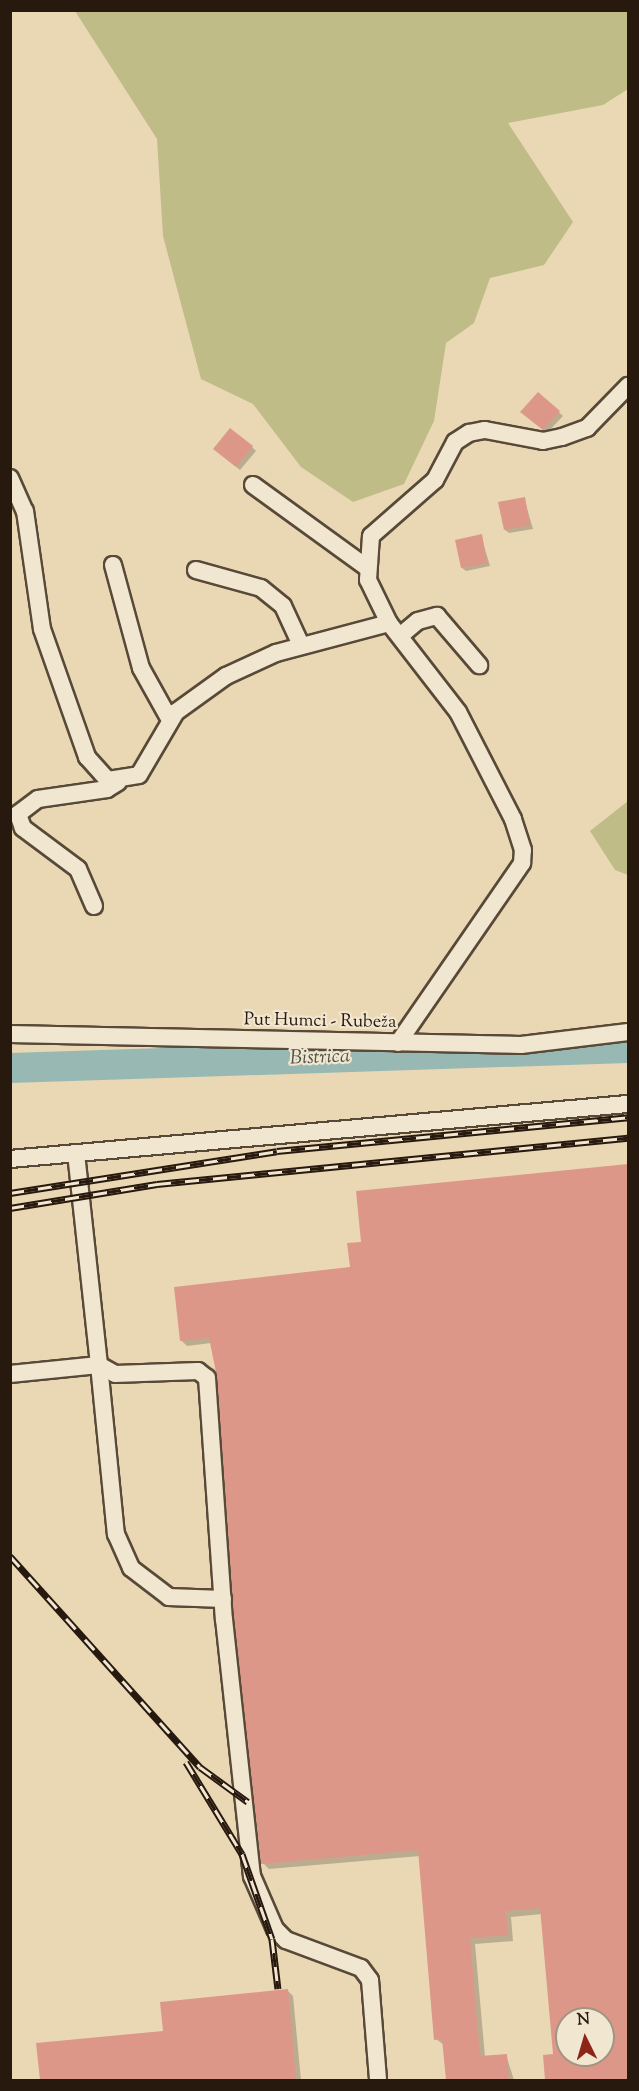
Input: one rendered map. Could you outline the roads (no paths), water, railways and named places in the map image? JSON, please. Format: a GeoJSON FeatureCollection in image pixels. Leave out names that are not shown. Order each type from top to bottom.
{"type":"FeatureCollection","features":[{"type":"Feature","properties":{"kind":"street"},"geometry":{"type":"LineString","coordinates":[[365,566],[371,536],[435,480],[455,442],[485,430],[524,440],[562,437],[587,428],[628,387]]}},
{"type":"Feature","properties":{"kind":"street"},"geometry":{"type":"LineString","coordinates":[[10,478],[25,511],[42,629],[87,757],[100,775],[118,782]]}},
{"type":"Feature","properties":{"kind":"street"},"geometry":{"type":"LineString","coordinates":[[253,485],[365,566],[394,629],[458,712],[513,819],[523,850],[522,863],[398,1043]]}},
{"type":"Feature","properties":{"kind":"street"},"geometry":{"type":"LineString","coordinates":[[113,565],[141,668],[171,720]]}},
{"type":"Feature","properties":{"kind":"street"},"geometry":{"type":"LineString","coordinates":[[196,570],[261,588],[283,606],[302,645]]}},
{"type":"Feature","properties":{"kind":"street"},"geometry":{"type":"LineString","coordinates":[[94,906],[78,869],[23,828],[18,814],[38,799],[107,789],[118,782],[139,775],[171,720],[226,676],[302,645],[394,629],[437,616],[479,665]]}},
{"type":"Feature","properties":{"kind":"street","name":"Put Humci - Rubeža"},"geometry":{"type":"LineString","coordinates":[[10,1034],[521,1045],[628,1032]]}},
{"type":"Feature","properties":{"kind":"street"},"geometry":{"type":"LineString","coordinates":[[10,1159],[628,1104]]}},
{"type":"Feature","properties":{"kind":"street"},"geometry":{"type":"LineString","coordinates":[[76,1153],[116,1533],[131,1568],[170,1597],[223,1599]]}},
{"type":"Feature","properties":{"kind":"street"},"geometry":{"type":"LineString","coordinates":[[10,1374],[99,1365],[115,1374],[198,1371],[207,1378],[223,1599],[252,1876],[275,1929],[286,1940],[361,1968],[370,1980],[378,2080]]}},
{"type":"Feature","properties":{"kind":"waterway","name":"Bistrica"},"geometry":{"type":"LineString","coordinates":[[10,1068],[628,1048]]}},
{"type":"Feature","properties":{"kind":"railway"},"geometry":{"type":"LineString","coordinates":[[10,1193],[277,1151],[628,1117]]}},
{"type":"Feature","properties":{"kind":"railway"},"geometry":{"type":"LineString","coordinates":[[10,1208],[157,1184],[628,1138]]}},
{"type":"Feature","properties":{"kind":"railway"},"geometry":{"type":"LineString","coordinates":[[10,1556],[200,1767],[248,1802]]}},
{"type":"Feature","properties":{"kind":"railway"},"geometry":{"type":"LineString","coordinates":[[186,1762],[242,1854],[272,1939],[278,1989]]}}]}
